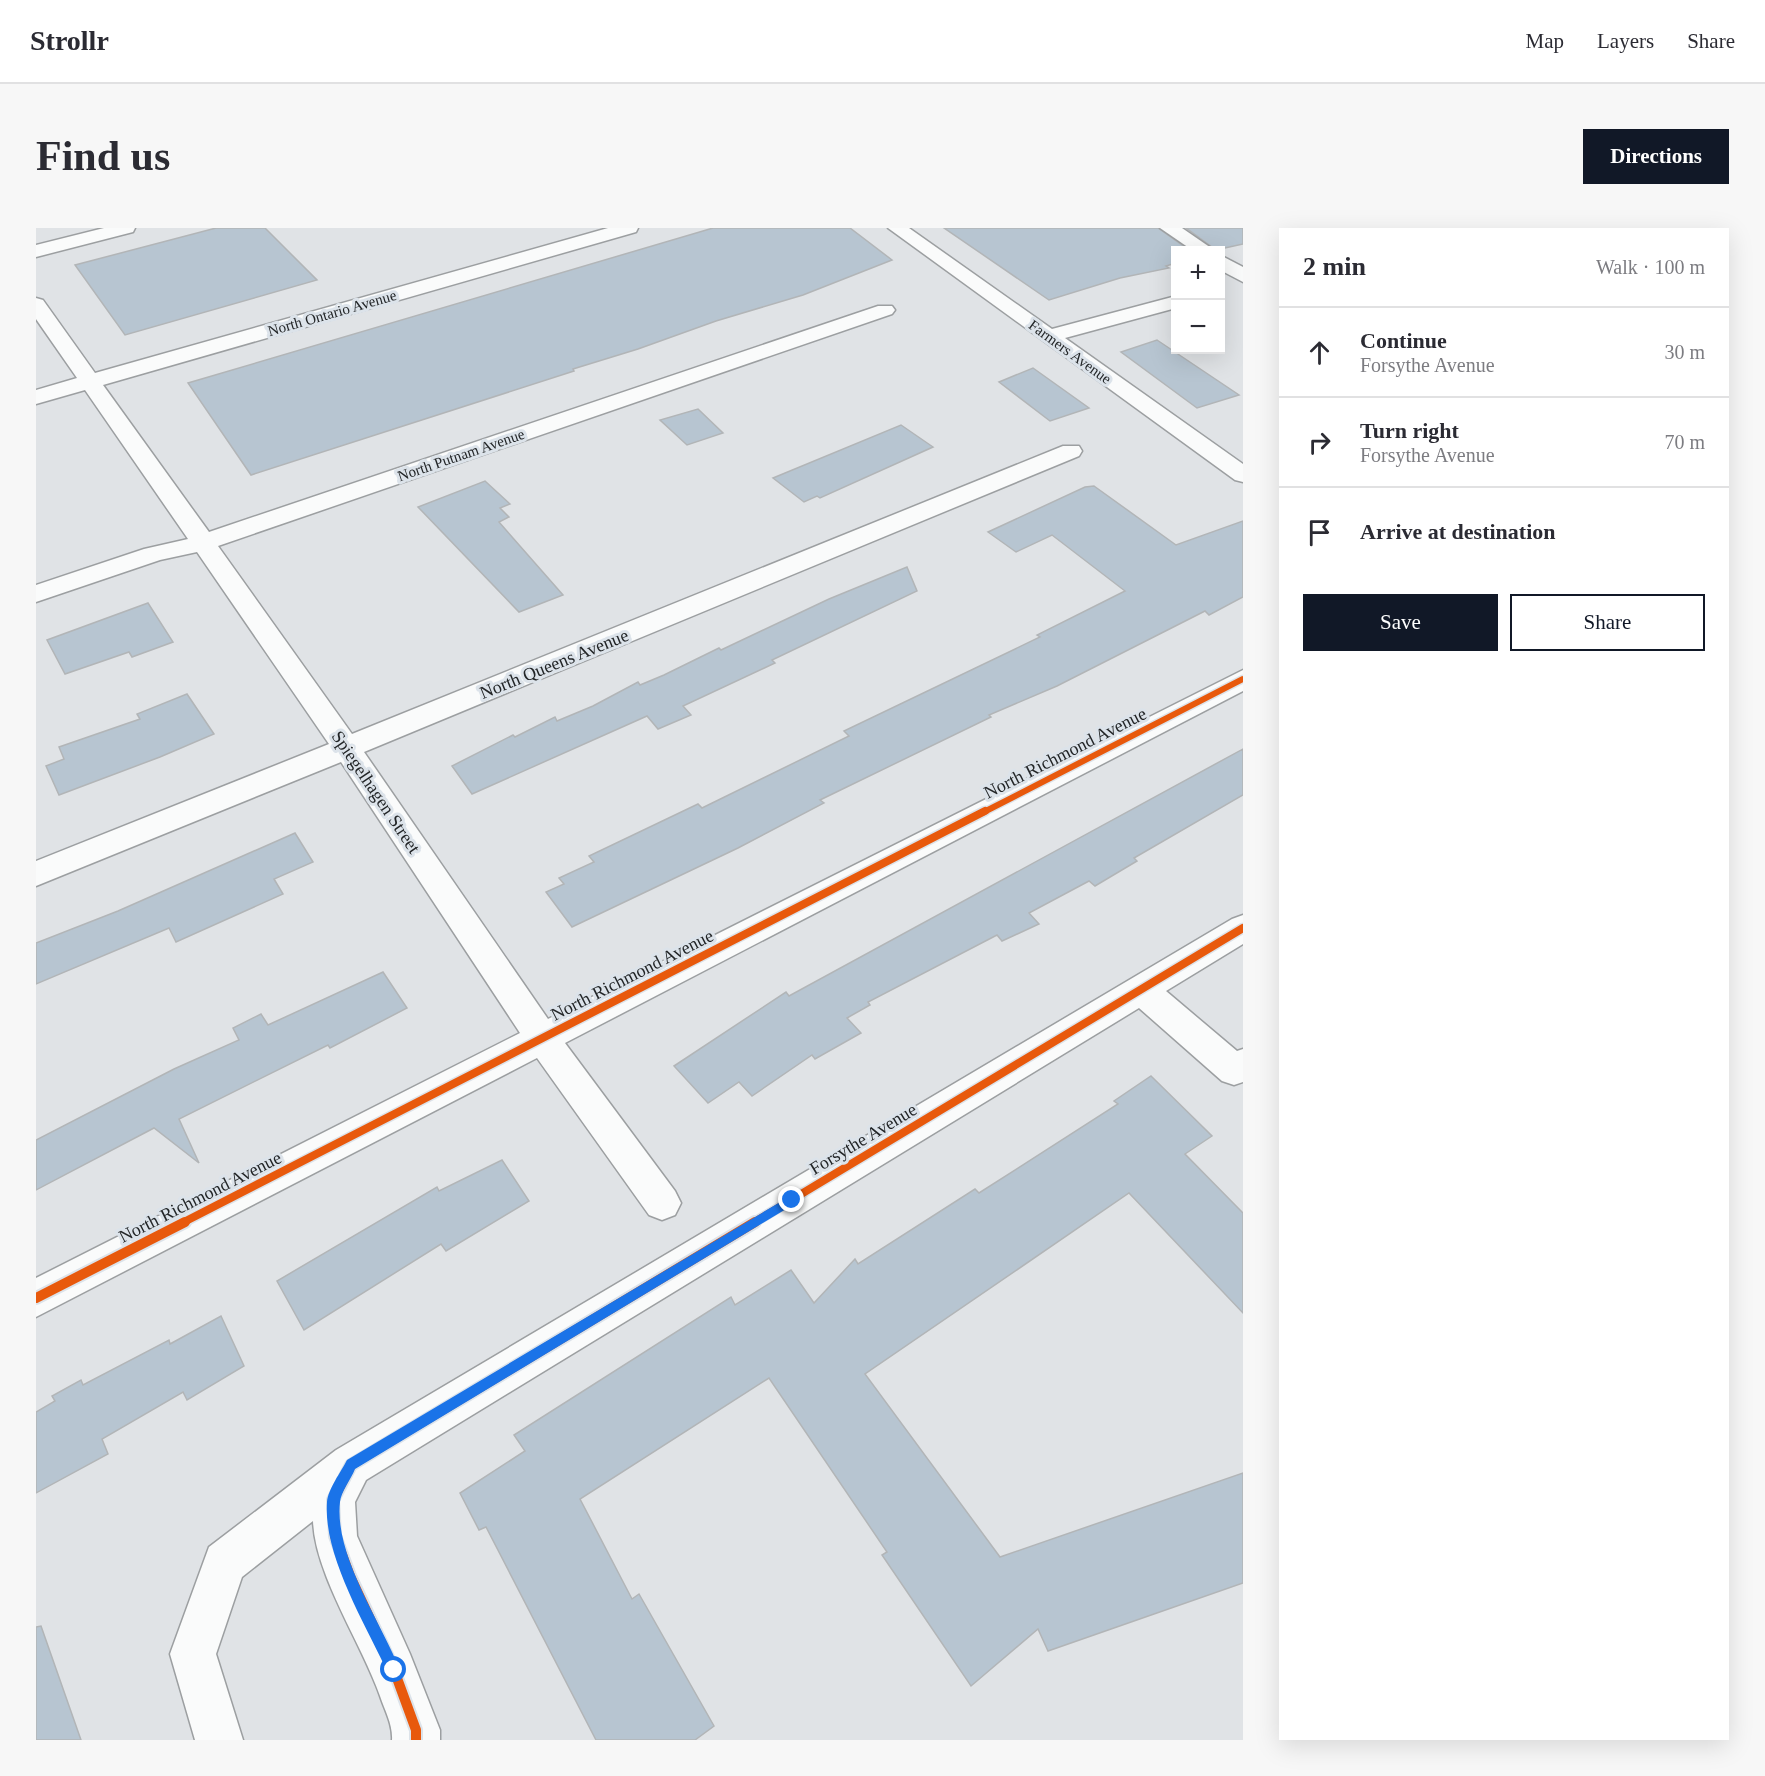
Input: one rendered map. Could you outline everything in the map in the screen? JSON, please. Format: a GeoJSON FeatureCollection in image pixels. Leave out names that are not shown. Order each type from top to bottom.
{"type":"FeatureCollection","features":[{"type":"Feature","properties":{"kind":"street"},"geometry":{"type":"LineString","coordinates":[[36,251],[126,228]]}},
{"type":"Feature","properties":{"kind":"street","name":"North Ontario Avenue"},"geometry":{"type":"LineString","coordinates":[[36,397],[629,228]]}},
{"type":"Feature","properties":{"kind":"street","name":"Farmers Avenue"},"geometry":{"type":"LineString","coordinates":[[897,228],[1243,476]]}},
{"type":"Feature","properties":{"kind":"street"},"geometry":{"type":"LineString","coordinates":[[1169,228],[1198,246]]}},
{"type":"Feature","properties":{"kind":"street"},"geometry":{"type":"LineString","coordinates":[[1225,266],[1239,282]]}},
{"type":"Feature","properties":{"kind":"street"},"geometry":{"type":"LineString","coordinates":[[1048,336],[1171,303]]}},
{"type":"Feature","properties":{"kind":"street","name":"Spiegelhagen Street"},"geometry":{"type":"LineString","coordinates":[[36,304],[346,747],[542,1038],[662,1203]]}},
{"type":"Feature","properties":{"kind":"street","name":"North Putnam Avenue"},"geometry":{"type":"LineString","coordinates":[[36,594],[153,554],[202,543],[885,310]]}},
{"type":"Feature","properties":{"kind":"street","name":"North Queens Avenue"},"geometry":{"type":"LineString","coordinates":[[36,874],[698,606],[1071,451]]}},
{"type":"Feature","properties":{"kind":"street","name":"North Richmond Avenue"},"geometry":{"type":"LineString","coordinates":[[36,1298],[1243,679]]}},
{"type":"Feature","properties":{"kind":"street","name":"Forsythe Avenue"},"geometry":{"type":"LineString","coordinates":[[219,1740],[193,1654],[225,1563],[351,1465],[1243,928]]}},
{"type":"Feature","properties":{"kind":"street"},"geometry":{"type":"LineString","coordinates":[[1141,990],[1234,1070],[1243,1064]]}},
{"type":"Feature","properties":{"kind":"street"},"geometry":{"type":"LineString","coordinates":[[351,1465],[333,1500],[335,1536],[350,1576],[394,1670],[416,1730],[416,1740]]}},
{"type":"Feature","properties":{"kind":"building"},"geometry":{"type":"Polygon","coordinates":[[[216,228],[265,228],[317,280],[125,335],[75,265],[216,228]]]}},
{"type":"Feature","properties":{"kind":"building"},"geometry":{"type":"Polygon","coordinates":[[[713,228],[850,228],[892,260],[803,295],[716,321],[573,369],[574,371],[251,475],[188,383],[713,228]]]}},
{"type":"Feature","properties":{"kind":"building"},"geometry":{"type":"Polygon","coordinates":[[[944,228],[1158,228],[1183,246],[1171,246],[1171,264],[1166,266],[1169,268],[1120,278],[1049,300],[944,228]]]}},
{"type":"Feature","properties":{"kind":"building"},"geometry":{"type":"Polygon","coordinates":[[[1186,228],[1243,228],[1243,244],[1225,248],[1225,246],[1211,246],[1186,228]]]}},
{"type":"Feature","properties":{"kind":"building"},"geometry":{"type":"Polygon","coordinates":[[[1157,340],[1171,349],[1171,354],[1178,354],[1239,395],[1197,408],[1121,352],[1157,340]]]}},
{"type":"Feature","properties":{"kind":"building"},"geometry":{"type":"Polygon","coordinates":[[[1033,368],[1089,408],[1050,421],[999,382],[1033,368]]]}},
{"type":"Feature","properties":{"kind":"building"},"geometry":{"type":"Polygon","coordinates":[[[698,409],[723,433],[687,445],[660,420],[698,409]]]}},
{"type":"Feature","properties":{"kind":"building"},"geometry":{"type":"Polygon","coordinates":[[[901,425],[933,447],[820,498],[817,496],[804,502],[773,478],[901,425]]]}},
{"type":"Feature","properties":{"kind":"building"},"geometry":{"type":"Polygon","coordinates":[[[485,481],[510,504],[500,508],[509,517],[499,522],[563,595],[519,612],[418,507],[485,481]]]}},
{"type":"Feature","properties":{"kind":"building"},"geometry":{"type":"Polygon","coordinates":[[[1094,486],[1176,545],[1243,521],[1243,597],[1209,615],[1205,611],[1057,686],[989,715],[991,717],[820,800],[824,803],[738,848],[572,927],[546,892],[564,884],[559,878],[594,862],[589,856],[698,804],[702,808],[849,736],[844,731],[1040,637],[1037,635],[1125,591],[1052,535],[1016,552],[988,532],[1085,487],[1094,486]]]}},
{"type":"Feature","properties":{"kind":"building"},"geometry":{"type":"Polygon","coordinates":[[[907,567],[917,591],[772,660],[775,663],[683,706],[691,715],[658,729],[647,716],[472,794],[452,766],[513,735],[515,737],[555,717],[557,721],[593,706],[638,682],[640,685],[664,675],[829,599],[907,567]]]}},
{"type":"Feature","properties":{"kind":"building"},"geometry":{"type":"Polygon","coordinates":[[[148,603],[173,642],[132,657],[129,652],[65,674],[47,640],[148,603]]]}},
{"type":"Feature","properties":{"kind":"building"},"geometry":{"type":"Polygon","coordinates":[[[187,694],[214,734],[59,795],[46,766],[64,759],[59,747],[140,719],[137,714],[187,694]]]}},
{"type":"Feature","properties":{"kind":"building"},"geometry":{"type":"Polygon","coordinates":[[[1243,749],[1243,795],[1134,858],[1137,861],[1095,886],[1089,881],[1029,913],[1039,924],[1002,941],[997,935],[868,1002],[870,1005],[847,1018],[861,1033],[815,1059],[812,1055],[752,1096],[739,1082],[708,1103],[674,1066],[786,992],[789,996],[1243,749]]]}},
{"type":"Feature","properties":{"kind":"building"},"geometry":{"type":"Polygon","coordinates":[[[295,833],[313,862],[274,879],[283,894],[176,942],[169,928],[36,984],[36,943],[118,911],[295,833]]]}},
{"type":"Feature","properties":{"kind":"building"},"geometry":{"type":"Polygon","coordinates":[[[383,972],[407,1008],[330,1048],[328,1045],[179,1119],[199,1163],[154,1128],[36,1190],[36,1140],[174,1069],[239,1040],[233,1028],[261,1014],[268,1025],[383,972]]]}},
{"type":"Feature","properties":{"kind":"building"},"geometry":{"type":"Polygon","coordinates":[[[1151,1076],[1212,1136],[1185,1154],[1243,1213],[1243,1313],[1129,1193],[865,1374],[1000,1557],[1243,1473],[1243,1583],[1048,1651],[1038,1629],[971,1686],[882,1555],[887,1552],[769,1378],[580,1499],[632,1599],[639,1594],[714,1726],[695,1740],[596,1740],[486,1527],[479,1530],[460,1493],[525,1451],[514,1435],[731,1297],[735,1305],[791,1270],[814,1303],[855,1259],[858,1264],[975,1189],[979,1193],[1118,1104],[1114,1101],[1151,1076]]]}},
{"type":"Feature","properties":{"kind":"building"},"geometry":{"type":"Polygon","coordinates":[[[502,1160],[529,1201],[446,1251],[441,1244],[304,1330],[277,1281],[437,1187],[439,1191],[502,1160]]]}},
{"type":"Feature","properties":{"kind":"building"},"geometry":{"type":"Polygon","coordinates":[[[221,1316],[244,1366],[187,1400],[183,1392],[102,1439],[108,1454],[36,1493],[36,1412],[55,1401],[52,1396],[81,1380],[83,1385],[169,1340],[170,1344],[221,1316]]]}},
{"type":"Feature","properties":{"kind":"building"},"geometry":{"type":"Polygon","coordinates":[[[41,1626],[81,1740],[36,1740],[36,1627],[41,1626]]]}},
{"type":"Feature","properties":{"kind":"cycle path"},"geometry":{"type":"LineString","coordinates":[[36,1298],[1243,679]]}},
{"type":"Feature","properties":{"kind":"cycle path"},"geometry":{"type":"LineString","coordinates":[[416,1740],[416,1730],[394,1670],[350,1576],[335,1536],[333,1500],[351,1465],[1243,928]]}},
{"type":"Feature","properties":{"kind":"route"},"geometry":{"type":"LineString","coordinates":[[394,1670],[350,1576],[335,1536],[333,1500],[351,1465],[792,1200]]}}]}
